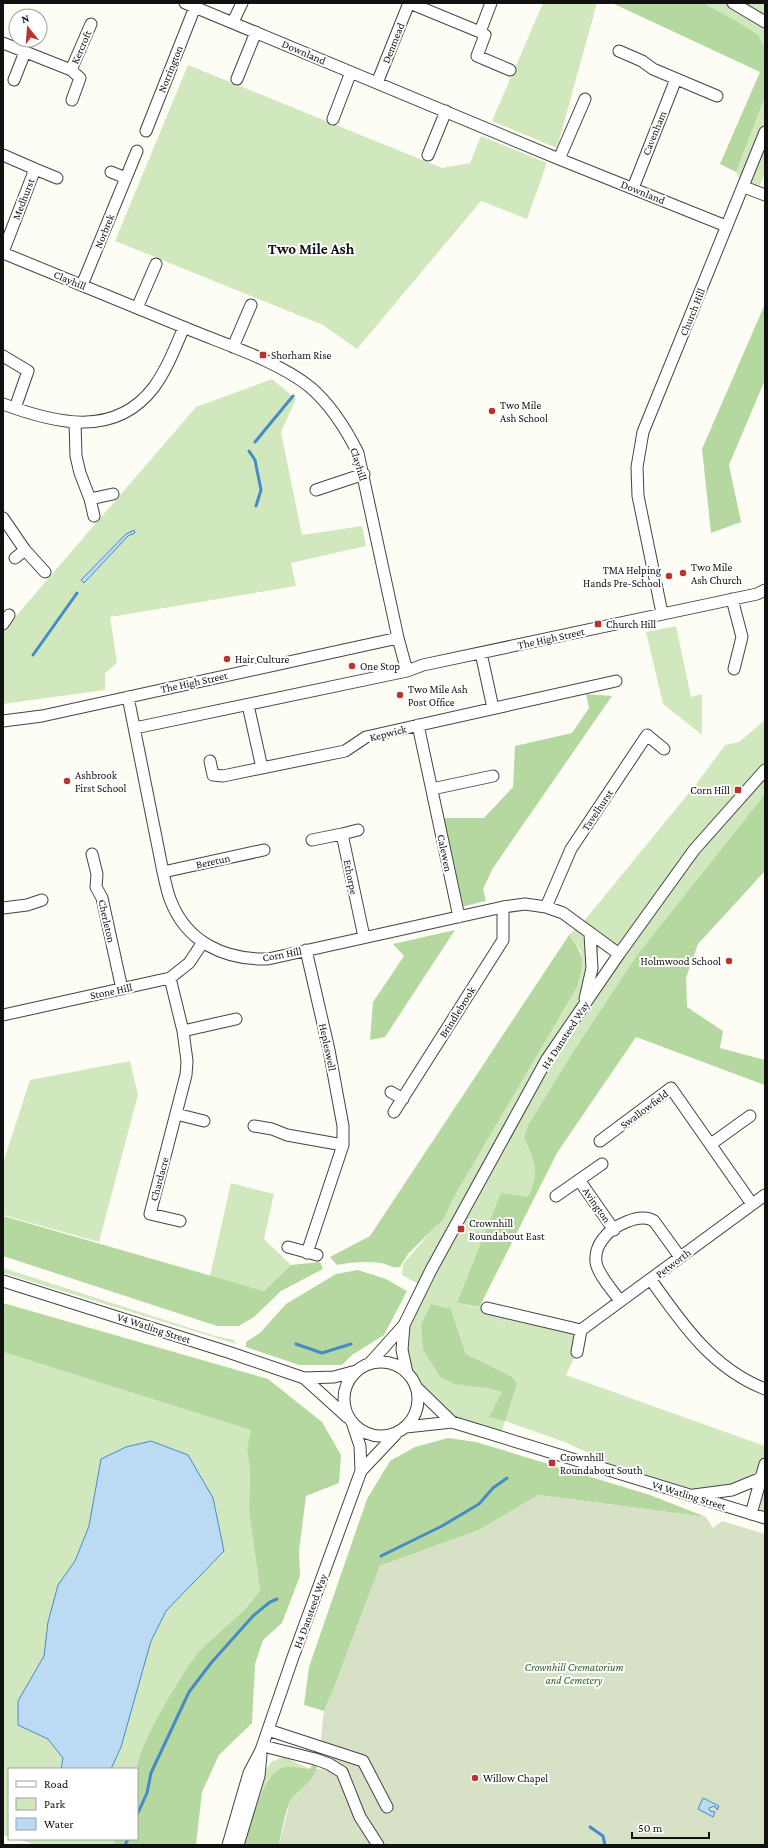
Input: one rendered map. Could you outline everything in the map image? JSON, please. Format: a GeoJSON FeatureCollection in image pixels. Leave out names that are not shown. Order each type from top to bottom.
{"type":"FeatureCollection","features":[{"type":"Feature","properties":{"kind":"street"},"geometry":{"type":"LineString","coordinates":[[233,22],[242,3]]}},
{"type":"Feature","properties":{"kind":"street","name":"Denmead"},"geometry":{"type":"LineString","coordinates":[[377,83],[411,3],[480,32]]}},
{"type":"Feature","properties":{"kind":"street"},"geometry":{"type":"LineString","coordinates":[[491,3],[480,32],[485,35],[477,56],[510,70]]}},
{"type":"Feature","properties":{"kind":"street"},"geometry":{"type":"LineString","coordinates":[[733,3],[765,22]]}},
{"type":"Feature","properties":{"kind":"street","name":"Downland"},"geometry":{"type":"LineString","coordinates":[[190,5],[559,159],[726,226]]}},
{"type":"Feature","properties":{"kind":"street","name":"Norrington"},"geometry":{"type":"LineString","coordinates":[[146,131],[190,5]]}},
{"type":"Feature","properties":{"kind":"street","name":"Kercroft"},"geometry":{"type":"LineString","coordinates":[[71,70],[91,24]]}},
{"type":"Feature","properties":{"kind":"street"},"geometry":{"type":"LineString","coordinates":[[237,79],[256,32]]}},
{"type":"Feature","properties":{"kind":"street","name":"Kercroft"},"geometry":{"type":"LineString","coordinates":[[3,43],[71,70],[80,78],[72,100]]}},
{"type":"Feature","properties":{"kind":"street"},"geometry":{"type":"LineString","coordinates":[[619,51],[642,60],[653,69],[717,96]]}},
{"type":"Feature","properties":{"kind":"street"},"geometry":{"type":"LineString","coordinates":[[14,80],[26,52]]}},
{"type":"Feature","properties":{"kind":"street"},"geometry":{"type":"LineString","coordinates":[[333,119],[351,72]]}},
{"type":"Feature","properties":{"kind":"street","name":"Cavenham"},"geometry":{"type":"LineString","coordinates":[[633,188],[676,79]]}},
{"type":"Feature","properties":{"kind":"street"},"geometry":{"type":"LineString","coordinates":[[559,159],[585,99]]}},
{"type":"Feature","properties":{"kind":"street"},"geometry":{"type":"LineString","coordinates":[[428,155],[446,111]]}},
{"type":"Feature","properties":{"kind":"street","name":"Church Hill"},"geometry":{"type":"LineString","coordinates":[[662,613],[638,496],[637,467],[643,432],[726,226],[744,187],[765,132]]}},
{"type":"Feature","properties":{"kind":"street","name":"Norbrek"},"geometry":{"type":"LineString","coordinates":[[82,285],[137,151]]}},
{"type":"Feature","properties":{"kind":"street","name":"Medhurst"},"geometry":{"type":"LineString","coordinates":[[3,155],[57,178]]}},
{"type":"Feature","properties":{"kind":"street","name":"Medhurst"},"geometry":{"type":"LineString","coordinates":[[3,253],[35,169]]}},
{"type":"Feature","properties":{"kind":"street"},"geometry":{"type":"LineString","coordinates":[[111,172],[126,178]]}},
{"type":"Feature","properties":{"kind":"street"},"geometry":{"type":"LineString","coordinates":[[744,187],[765,195]]}},
{"type":"Feature","properties":{"kind":"street","name":"Clayhill"},"geometry":{"type":"LineString","coordinates":[[3,253],[233,347],[288,372],[310,387],[322,399],[347,431],[358,453],[364,474],[398,638]]}},
{"type":"Feature","properties":{"kind":"street"},"geometry":{"type":"LineString","coordinates":[[137,308],[156,264]]}},
{"type":"Feature","properties":{"kind":"street"},"geometry":{"type":"LineString","coordinates":[[233,347],[251,305]]}},
{"type":"Feature","properties":{"kind":"street"},"geometry":{"type":"LineString","coordinates":[[3,404],[41,417],[75,423],[96,422],[116,417],[137,404],[153,388],[169,362],[184,327]]}},
{"type":"Feature","properties":{"kind":"street"},"geometry":{"type":"LineString","coordinates":[[3,356],[28,371],[15,408]]}},
{"type":"Feature","properties":{"kind":"street"},"geometry":{"type":"LineString","coordinates":[[75,423],[76,456],[94,516]]}},
{"type":"Feature","properties":{"kind":"street"},"geometry":{"type":"LineString","coordinates":[[316,490],[364,474]]}},
{"type":"Feature","properties":{"kind":"street"},"geometry":{"type":"LineString","coordinates":[[90,499],[113,494]]}},
{"type":"Feature","properties":{"kind":"street"},"geometry":{"type":"LineString","coordinates":[[3,518],[24,550],[45,572]]}},
{"type":"Feature","properties":{"kind":"street"},"geometry":{"type":"LineString","coordinates":[[15,558],[24,550]]}},
{"type":"Feature","properties":{"kind":"street","name":"The High Street"},"geometry":{"type":"LineString","coordinates":[[134,728],[407,671],[423,665],[757,594],[765,590]]}},
{"type":"Feature","properties":{"kind":"street"},"geometry":{"type":"LineString","coordinates":[[732,599],[742,637],[734,669]]}},
{"type":"Feature","properties":{"kind":"street"},"geometry":{"type":"LineString","coordinates":[[398,638],[407,671]]}},
{"type":"Feature","properties":{"kind":"street","name":"The High Street"},"geometry":{"type":"LineString","coordinates":[[3,722],[42,716],[398,638]]}},
{"type":"Feature","properties":{"kind":"street"},"geometry":{"type":"LineString","coordinates":[[481,653],[493,708]]}},
{"type":"Feature","properties":{"kind":"street","name":"Kepwick"},"geometry":{"type":"LineString","coordinates":[[210,761],[213,775],[223,776],[345,751],[366,737],[616,681]]}},
{"type":"Feature","properties":{"kind":"street","name":"Corn Hill"},"geometry":{"type":"LineString","coordinates":[[128,696],[163,872],[170,900],[184,926],[204,942],[224,954],[248,959],[268,959],[503,907],[525,904],[546,908],[563,914],[619,954]]}},
{"type":"Feature","properties":{"kind":"street"},"geometry":{"type":"LineString","coordinates":[[248,705],[262,768]]}},
{"type":"Feature","properties":{"kind":"street","name":"Calewen"},"geometry":{"type":"LineString","coordinates":[[418,725],[459,917]]}},
{"type":"Feature","properties":{"kind":"street","name":"Tavelhurst"},"geometry":{"type":"LineString","coordinates":[[546,908],[571,849],[647,735],[664,748]]}},
{"type":"Feature","properties":{"kind":"street","name":"H4 Dansteed Way"},"geometry":{"type":"LineString","coordinates":[[370,1363],[404,1325],[431,1270],[547,1059],[619,954],[694,850],[765,770]]}},
{"type":"Feature","properties":{"kind":"street"},"geometry":{"type":"LineString","coordinates":[[432,789],[493,776]]}},
{"type":"Feature","properties":{"kind":"street"},"geometry":{"type":"LineString","coordinates":[[312,840],[358,830]]}},
{"type":"Feature","properties":{"kind":"street","name":"Ethorpe"},"geometry":{"type":"LineString","coordinates":[[342,834],[364,937]]}},
{"type":"Feature","properties":{"kind":"street","name":"Beretun"},"geometry":{"type":"LineString","coordinates":[[163,872],[264,850]]}},
{"type":"Feature","properties":{"kind":"street","name":"Cherleton"},"geometry":{"type":"LineString","coordinates":[[92,854],[97,874],[96,887],[102,898],[122,989]]}},
{"type":"Feature","properties":{"kind":"street"},"geometry":{"type":"LineString","coordinates":[[3,908],[27,905],[42,900]]}},
{"type":"Feature","properties":{"kind":"street","name":"Brindlebrook"},"geometry":{"type":"LineString","coordinates":[[394,1112],[503,940],[503,907]]}},
{"type":"Feature","properties":{"kind":"street"},"geometry":{"type":"LineString","coordinates":[[583,1006],[592,968],[590,934]]}},
{"type":"Feature","properties":{"kind":"street","name":"Stone Hill"},"geometry":{"type":"LineString","coordinates":[[3,1015],[170,978],[189,963],[204,942]]}},
{"type":"Feature","properties":{"kind":"street","name":"Hepleswell"},"geometry":{"type":"LineString","coordinates":[[288,1248],[312,1254],[343,1145],[343,1126],[340,1104],[306,950]]}},
{"type":"Feature","properties":{"kind":"street","name":"Chardacre"},"geometry":{"type":"LineString","coordinates":[[170,978],[183,1031],[187,1061],[186,1075],[149,1218],[180,1220]]}},
{"type":"Feature","properties":{"kind":"street"},"geometry":{"type":"LineString","coordinates":[[183,1031],[236,1019]]}},
{"type":"Feature","properties":{"kind":"street","name":"Swallowfield"},"geometry":{"type":"LineString","coordinates":[[600,1141],[671,1088],[752,1204]]}},
{"type":"Feature","properties":{"kind":"street"},"geometry":{"type":"LineString","coordinates":[[391,1092],[402,1098]]}},
{"type":"Feature","properties":{"kind":"street"},"geometry":{"type":"LineString","coordinates":[[176,1114],[204,1121]]}},
{"type":"Feature","properties":{"kind":"street"},"geometry":{"type":"LineString","coordinates":[[711,1144],[750,1116]]}},
{"type":"Feature","properties":{"kind":"street"},"geometry":{"type":"LineString","coordinates":[[254,1126],[272,1129],[287,1135],[343,1145]]}},
{"type":"Feature","properties":{"kind":"street","name":"Avington"},"geometry":{"type":"LineString","coordinates":[[556,1196],[602,1164]]}},
{"type":"Feature","properties":{"kind":"street","name":"Avington"},"geometry":{"type":"LineString","coordinates":[[579,1180],[614,1230]]}},
{"type":"Feature","properties":{"kind":"street","name":"Petworth"},"geometry":{"type":"LineString","coordinates":[[581,1330],[765,1195]]}},
{"type":"Feature","properties":{"kind":"street","name":"Avington"},"geometry":{"type":"LineString","coordinates":[[620,1301],[597,1268],[597,1250],[603,1238],[629,1220],[650,1219],[654,1221],[680,1257]]}},
{"type":"Feature","properties":{"kind":"street"},"geometry":{"type":"LineString","coordinates":[[651,1280],[684,1327],[706,1350],[733,1374],[765,1389]]}},
{"type":"Feature","properties":{"kind":"street","name":"V4 Watling Street"},"geometry":{"type":"LineString","coordinates":[[3,1281],[231,1353],[304,1378],[334,1377],[356,1371]]}},
{"type":"Feature","properties":{"kind":"street"},"geometry":{"type":"LineString","coordinates":[[487,1308],[581,1330],[577,1352]]}},
{"type":"Feature","properties":{"kind":"street","name":"H4 Dansteed Way"},"geometry":{"type":"LineString","coordinates":[[404,1325],[402,1350],[407,1373]]}},
{"type":"Feature","properties":{"kind":"street"},"geometry":{"type":"LineString","coordinates":[[380,1362],[390,1363],[407,1373],[416,1387],[418,1398],[417,1409],[413,1419],[406,1427],[396,1434],[385,1437],[373,1436],[362,1432],[350,1421],[343,1405],[344,1392],[348,1380],[356,1371],[370,1363],[380,1362]]}},
{"type":"Feature","properties":{"kind":"street","name":"V4 Watling Street"},"geometry":{"type":"LineString","coordinates":[[304,1378],[350,1421]]}},
{"type":"Feature","properties":{"kind":"street","name":"V4 Watling Street"},"geometry":{"type":"LineString","coordinates":[[416,1387],[452,1422]]}},
{"type":"Feature","properties":{"kind":"street","name":"H4 Dansteed Way"},"geometry":{"type":"LineString","coordinates":[[228,1845],[249,1773],[262,1748],[361,1471],[360,1446],[350,1421]]}},
{"type":"Feature","properties":{"kind":"street","name":"V4 Watling Street"},"geometry":{"type":"LineString","coordinates":[[406,1427],[452,1422],[765,1518]]}},
{"type":"Feature","properties":{"kind":"street","name":"H4 Dansteed Way"},"geometry":{"type":"LineString","coordinates":[[361,1471],[396,1434]]}},
{"type":"Feature","properties":{"kind":"street"},"geometry":{"type":"LineString","coordinates":[[751,1514],[765,1464]]}},
{"type":"Feature","properties":{"kind":"street"},"geometry":{"type":"LineString","coordinates":[[691,1495],[732,1490],[761,1478]]}},
{"type":"Feature","properties":{"kind":"street"},"geometry":{"type":"LineString","coordinates":[[268,1730],[363,1761],[387,1807]]}},
{"type":"Feature","properties":{"kind":"street"},"geometry":{"type":"LineString","coordinates":[[262,1748],[315,1759],[329,1764],[342,1772],[360,1817],[378,1845]]}},
{"type":"Feature","properties":{"kind":"street","name":"H4 Dansteed Way"},"geometry":{"type":"LineString","coordinates":[[238,1845],[259,1776],[262,1748]]}},
{"type":"Feature","properties":{"kind":"green space"},"geometry":{"type":"Polygon","coordinates":[[[543,3],[597,3],[557,148],[492,121],[543,3]]]}},
{"type":"Feature","properties":{"kind":"green space"},"geometry":{"type":"Polygon","coordinates":[[[612,3],[703,3],[737,21],[758,35],[765,48],[765,97],[736,172],[720,164],[760,72],[612,3]]]}},
{"type":"Feature","properties":{"kind":"green space"},"geometry":{"type":"Polygon","coordinates":[[[703,3],[765,3],[765,48],[758,35],[737,21],[703,3]]]}},
{"type":"Feature","properties":{"kind":"green space"},"geometry":{"type":"Polygon","coordinates":[[[188,65],[442,168],[470,163],[481,136],[547,163],[527,219],[481,201],[357,349],[323,325],[115,241],[188,65]]]}},
{"type":"Feature","properties":{"kind":"green space"},"geometry":{"type":"Polygon","coordinates":[[[765,97],[765,173],[757,192],[744,187],[736,172],[765,97]]]}},
{"type":"Feature","properties":{"kind":"green space"},"geometry":{"type":"Polygon","coordinates":[[[765,304],[765,380],[729,465],[741,522],[711,533],[702,449],[765,304]]]}},
{"type":"Feature","properties":{"kind":"green space"},"geometry":{"type":"Polygon","coordinates":[[[272,379],[296,399],[281,432],[302,535],[362,526],[366,546],[291,563],[296,586],[110,617],[117,663],[105,673],[105,690],[3,704],[3,631],[196,407],[272,379]]]}},
{"type":"Feature","properties":{"kind":"green space"},"geometry":{"type":"Polygon","coordinates":[[[676,626],[691,697],[702,694],[702,735],[663,704],[646,632],[676,626]]]}},
{"type":"Feature","properties":{"kind":"green space"},"geometry":{"type":"Polygon","coordinates":[[[586,694],[612,696],[493,868],[483,889],[486,901],[461,907],[443,818],[484,818],[513,787],[515,746],[572,733],[589,708],[586,694]]]}},
{"type":"Feature","properties":{"kind":"green space"},"geometry":{"type":"Polygon","coordinates":[[[765,720],[765,794],[637,955],[575,1049],[524,1137],[535,1167],[535,1180],[529,1197],[518,1197],[457,1303],[514,1314],[498,1327],[511,1317],[581,1330],[577,1352],[566,1375],[765,1446],[765,1518],[751,1514],[761,1478],[691,1495],[606,1469],[603,1460],[567,1443],[505,1421],[500,1438],[452,1422],[416,1387],[407,1373],[404,1325],[422,1286],[402,1275],[403,1264],[437,1224],[443,1220],[456,1193],[582,967],[581,951],[569,935],[584,921],[697,783],[725,745],[739,742],[765,720]],[[601,942],[584,1004],[619,954],[601,942]],[[451,1309],[421,1325],[423,1350],[440,1377],[502,1392],[511,1376],[466,1354],[451,1309]]]}},
{"type":"Feature","properties":{"kind":"green space"},"geometry":{"type":"Polygon","coordinates":[[[765,794],[765,871],[698,944],[686,978],[687,1007],[723,1031],[720,1048],[765,1060],[765,1085],[636,1037],[557,1153],[480,1306],[487,1308],[457,1303],[501,1193],[528,1197],[532,1188],[535,1167],[524,1137],[529,1124],[575,1049],[637,955],[765,794]]]}},
{"type":"Feature","properties":{"kind":"green space"},"geometry":{"type":"Polygon","coordinates":[[[455,930],[385,1037],[370,1040],[373,1002],[404,956],[393,944],[455,930]]]}},
{"type":"Feature","properties":{"kind":"green space"},"geometry":{"type":"Polygon","coordinates":[[[569,935],[578,949],[582,960],[577,987],[456,1193],[443,1220],[408,1254],[400,1267],[370,1262],[337,1265],[330,1257],[370,1236],[569,935]]]}},
{"type":"Feature","properties":{"kind":"green space"},"geometry":{"type":"Polygon","coordinates":[[[130,1061],[138,1095],[99,1242],[3,1215],[3,1163],[30,1080],[130,1061]]]}},
{"type":"Feature","properties":{"kind":"green space"},"geometry":{"type":"Polygon","coordinates":[[[231,1183],[274,1194],[264,1239],[291,1265],[264,1291],[210,1276],[231,1183]]]}},
{"type":"Feature","properties":{"kind":"green space"},"geometry":{"type":"Polygon","coordinates":[[[3,1216],[264,1291],[291,1265],[320,1262],[323,1269],[281,1291],[254,1317],[239,1326],[217,1326],[3,1256],[3,1216]]]}},
{"type":"Feature","properties":{"kind":"green space"},"geometry":{"type":"Polygon","coordinates":[[[3,1268],[215,1336],[234,1340],[236,1344],[3,1273],[3,1268]]]}},
{"type":"Feature","properties":{"kind":"green space"},"geometry":{"type":"Polygon","coordinates":[[[358,1270],[386,1279],[407,1291],[384,1335],[352,1355],[342,1365],[299,1365],[246,1347],[246,1342],[260,1333],[286,1304],[336,1274],[358,1270]]]}},
{"type":"Feature","properties":{"kind":"green space"},"geometry":{"type":"Polygon","coordinates":[[[3,1303],[268,1379],[322,1422],[341,1455],[339,1483],[306,1496],[299,1551],[300,1576],[282,1623],[263,1640],[255,1664],[252,1723],[219,1755],[202,1792],[196,1845],[114,1845],[115,1840],[138,1840],[137,1768],[145,1743],[172,1691],[199,1652],[247,1607],[260,1590],[249,1511],[250,1471],[247,1449],[251,1430],[3,1352],[3,1303]]]}},
{"type":"Feature","properties":{"kind":"green space"},"geometry":{"type":"Polygon","coordinates":[[[431,1304],[451,1309],[466,1354],[511,1376],[517,1383],[505,1421],[489,1417],[502,1392],[486,1388],[455,1384],[440,1377],[423,1350],[421,1325],[431,1304]]]}},
{"type":"Feature","properties":{"kind":"green space"},"geometry":{"type":"Polygon","coordinates":[[[3,1352],[252,1430],[247,1449],[250,1471],[249,1511],[260,1590],[246,1607],[199,1653],[180,1678],[155,1724],[137,1768],[8,1768],[8,1837],[3,1835],[3,1352]]]}},
{"type":"Feature","properties":{"kind":"green space"},"geometry":{"type":"Polygon","coordinates":[[[448,1438],[476,1442],[650,1495],[706,1517],[539,1495],[479,1530],[380,1566],[324,1711],[304,1705],[309,1667],[367,1499],[390,1461],[415,1447],[448,1438]]]}},
{"type":"Feature","properties":{"kind":"green space","name":"Crownhill Crematorium and Cemetery"},"geometry":{"type":"Polygon","coordinates":[[[538,1495],[706,1517],[713,1528],[722,1521],[765,1534],[765,1845],[279,1845],[290,1801],[312,1778],[317,1769],[329,1769],[321,1756],[333,1759],[334,1756],[320,1746],[324,1711],[380,1566],[479,1530],[538,1495]]]}},
{"type":"Feature","properties":{"kind":"green space"},"geometry":{"type":"Polygon","coordinates":[[[284,1757],[310,1769],[298,1769],[262,1792],[245,1845],[240,1845],[263,1774],[271,1762],[284,1757]]]}},
{"type":"Feature","properties":{"kind":"green space"},"geometry":{"type":"Polygon","coordinates":[[[315,1759],[317,1765],[316,1771],[289,1804],[279,1845],[245,1845],[254,1813],[264,1788],[270,1778],[277,1770],[285,1767],[310,1769],[315,1759]]]}},
{"type":"Feature","properties":{"kind":"green space"},"geometry":{"type":"Polygon","coordinates":[[[20,1840],[115,1840],[114,1845],[36,1845],[20,1840]]]}},
{"type":"Feature","properties":{"kind":"water"},"geometry":{"type":"Polygon","coordinates":[[[134,530],[135,533],[128,536],[84,583],[81,580],[126,534],[134,530]]]}},
{"type":"Feature","properties":{"kind":"water"},"geometry":{"type":"Polygon","coordinates":[[[151,1441],[188,1455],[213,1498],[224,1551],[166,1611],[151,1641],[121,1747],[111,1768],[61,1768],[63,1758],[48,1739],[18,1725],[18,1701],[44,1656],[48,1622],[58,1585],[75,1561],[89,1526],[101,1459],[126,1447],[151,1441]]]}},
{"type":"Feature","properties":{"kind":"water"},"geometry":{"type":"Polygon","coordinates":[[[703,1798],[719,1806],[717,1810],[715,1806],[709,1808],[710,1811],[715,1812],[713,1817],[698,1809],[703,1798]]]}},
{"type":"Feature","properties":{"kind":"waterway"},"geometry":{"type":"LineString","coordinates":[[255,442],[293,396]]}},
{"type":"Feature","properties":{"kind":"waterway"},"geometry":{"type":"LineString","coordinates":[[249,451],[255,460],[261,490],[256,506]]}},
{"type":"Feature","properties":{"kind":"waterway"},"geometry":{"type":"LineString","coordinates":[[33,655],[77,593]]}},
{"type":"Feature","properties":{"kind":"waterway"},"geometry":{"type":"LineString","coordinates":[[296,1344],[322,1353],[351,1344]]}},
{"type":"Feature","properties":{"kind":"waterway"},"geometry":{"type":"LineString","coordinates":[[381,1556],[442,1526],[479,1504],[493,1488],[507,1478]]}},
{"type":"Feature","properties":{"kind":"waterway"},"geometry":{"type":"LineString","coordinates":[[138,1813],[147,1793],[151,1773],[189,1692],[211,1663],[253,1616],[270,1602],[277,1599]]}},
{"type":"Feature","properties":{"kind":"waterway"},"geometry":{"type":"LineString","coordinates":[[590,1827],[603,1836],[605,1845]]}},
{"type":"Feature","properties":{"kind":"waterway"},"geometry":{"type":"LineString","coordinates":[[125,1845],[128,1840]]}},
{"type":"Feature","properties":{"kind":"place","name":"Shorham Rise"},"geometry":{"type":"Point","coordinates":[263,355]}},
{"type":"Feature","properties":{"kind":"place","name":"Two Mile Ash School"},"geometry":{"type":"Point","coordinates":[492,411]}},
{"type":"Feature","properties":{"kind":"place","name":"Two Mile Ash Church"},"geometry":{"type":"Point","coordinates":[683,573]}},
{"type":"Feature","properties":{"kind":"place","name":"TMA Helping Hands Pre-School"},"geometry":{"type":"Point","coordinates":[669,576]}},
{"type":"Feature","properties":{"kind":"place","name":"Church Hill"},"geometry":{"type":"Point","coordinates":[598,624]}},
{"type":"Feature","properties":{"kind":"place","name":"Hair Culture"},"geometry":{"type":"Point","coordinates":[227,659]}},
{"type":"Feature","properties":{"kind":"place","name":"One Stop"},"geometry":{"type":"Point","coordinates":[352,666]}},
{"type":"Feature","properties":{"kind":"place","name":"Two Mile Ash Post Office"},"geometry":{"type":"Point","coordinates":[400,695]}},
{"type":"Feature","properties":{"kind":"place","name":"Ashbrook First School"},"geometry":{"type":"Point","coordinates":[67,781]}},
{"type":"Feature","properties":{"kind":"place","name":"Corn Hill"},"geometry":{"type":"Point","coordinates":[738,790]}},
{"type":"Feature","properties":{"kind":"place","name":"Holmwood School"},"geometry":{"type":"Point","coordinates":[729,961]}},
{"type":"Feature","properties":{"kind":"place","name":"Crownhill Roundabout East"},"geometry":{"type":"Point","coordinates":[461,1229]}},
{"type":"Feature","properties":{"kind":"place","name":"Crownhill Roundabout South"},"geometry":{"type":"Point","coordinates":[552,1463]}},
{"type":"Feature","properties":{"kind":"place","name":"Willow Chapel"},"geometry":{"type":"Point","coordinates":[475,1778]}},
{"type":"Feature","properties":{"kind":"district","name":"Two Mile Ash"},"geometry":{"type":"Point","coordinates":[311,249]}}]}
